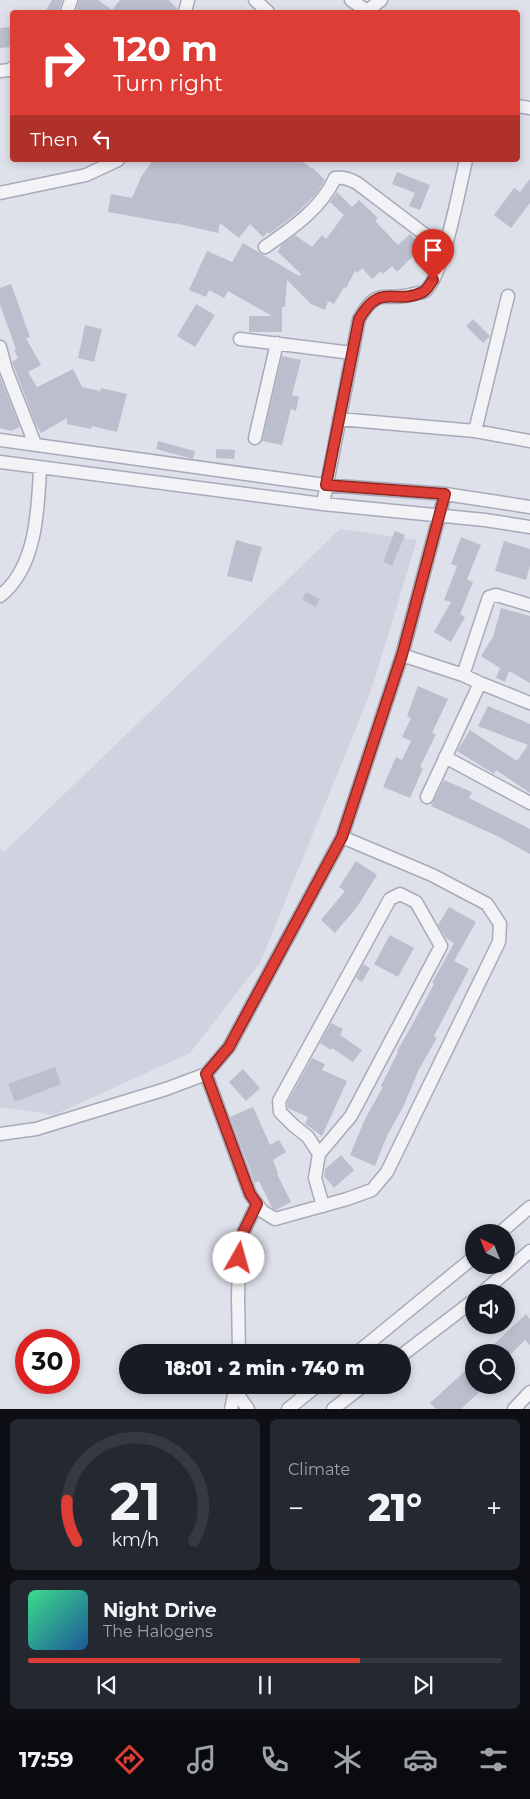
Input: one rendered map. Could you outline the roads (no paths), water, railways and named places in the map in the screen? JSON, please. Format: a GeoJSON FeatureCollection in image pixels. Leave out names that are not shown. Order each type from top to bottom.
{"type":"FeatureCollection","features":[{"type":"Feature","properties":{"kind":"street"},"geometry":{"type":"LineString","coordinates":[[255,0],[266,10]]}},
{"type":"Feature","properties":{"kind":"street"},"geometry":{"type":"LineString","coordinates":[[351,0],[367,10],[380,0]]}},
{"type":"Feature","properties":{"kind":"street"},"geometry":{"type":"LineString","coordinates":[[0,193],[86,175],[114,162]]}},
{"type":"Feature","properties":{"kind":"street"},"geometry":{"type":"LineString","coordinates":[[323,504],[359,319],[375,299],[385,296],[410,296],[424,291],[433,280],[444,248],[466,162]]}},
{"type":"Feature","properties":{"kind":"street"},"geometry":{"type":"LineString","coordinates":[[265,247],[298,224],[329,190],[335,178],[348,178],[444,248]]}},
{"type":"Feature","properties":{"kind":"street"},"geometry":{"type":"LineString","coordinates":[[476,431],[508,296]]}},
{"type":"Feature","properties":{"kind":"street"},"geometry":{"type":"LineString","coordinates":[[240,339],[352,353]]}},
{"type":"Feature","properties":{"kind":"street"},"geometry":{"type":"LineString","coordinates":[[256,438],[277,344]]}},
{"type":"Feature","properties":{"kind":"street"},"geometry":{"type":"LineString","coordinates":[[0,347],[6,370],[35,444]]}},
{"type":"Feature","properties":{"kind":"street"},"geometry":{"type":"LineString","coordinates":[[339,419],[476,431],[530,441]]}},
{"type":"Feature","properties":{"kind":"street"},"geometry":{"type":"LineString","coordinates":[[0,440],[326,485],[445,494],[530,507]]}},
{"type":"Feature","properties":{"kind":"street"},"geometry":{"type":"LineString","coordinates":[[0,462],[323,504],[440,515],[530,527]]}},
{"type":"Feature","properties":{"kind":"street"},"geometry":{"type":"LineString","coordinates":[[0,596],[16,579],[24,566],[35,522],[40,468]]}},
{"type":"Feature","properties":{"kind":"street"},"geometry":{"type":"LineString","coordinates":[[0,1134],[36,1129],[166,1089],[206,1074],[229,1047],[342,837],[402,655],[445,494]]}},
{"type":"Feature","properties":{"kind":"street"},"geometry":{"type":"LineString","coordinates":[[463,675],[489,597],[496,595],[530,605]]}},
{"type":"Feature","properties":{"kind":"street"},"geometry":{"type":"LineString","coordinates":[[402,655],[463,675],[530,703]]}},
{"type":"Feature","properties":{"kind":"street"},"geometry":{"type":"LineString","coordinates":[[427,797],[480,683]]}},
{"type":"Feature","properties":{"kind":"street"},"geometry":{"type":"LineString","coordinates":[[446,757],[530,803]]}},
{"type":"Feature","properties":{"kind":"street"},"geometry":{"type":"LineString","coordinates":[[206,1074],[250,1194],[262,1211],[275,1219],[372,1190],[387,1172],[498,942],[500,924],[487,904],[432,874],[342,837]]}},
{"type":"Feature","properties":{"kind":"street"},"geometry":{"type":"LineString","coordinates":[[319,1154],[308,1137],[293,1126],[280,1112],[279,1101],[390,899],[400,894],[416,902],[441,946],[351,1116],[319,1154],[315,1178],[323,1206]]}},
{"type":"Feature","properties":{"kind":"street"},"geometry":{"type":"LineString","coordinates":[[239,1344],[240,1239],[257,1204]]}},
{"type":"Feature","properties":{"kind":"street"},"geometry":{"type":"LineString","coordinates":[[510,1224],[530,1207]]}},
{"type":"Feature","properties":{"kind":"street"},"geometry":{"type":"LineString","coordinates":[[492,1284],[530,1251]]}},
{"type":"Feature","properties":{"kind":"street"},"geometry":{"type":"LineString","coordinates":[[368,1344],[465,1264]]}},
{"type":"Feature","properties":{"kind":"street"},"geometry":{"type":"LineString","coordinates":[[411,1348],[465,1307]]}},
{"type":"Feature","properties":{"kind":"street"},"geometry":{"type":"LineString","coordinates":[[514,1409],[530,1392]]}},
{"type":"Feature","properties":{"kind":"street"},"geometry":{"type":"LineString","coordinates":[[231,1409],[235,1394]]}},
{"type":"Feature","properties":{"kind":"street"},"geometry":{"type":"LineString","coordinates":[[239,1394],[248,1409]]}},
{"type":"Feature","properties":{"kind":"street"},"geometry":{"type":"LineString","coordinates":[[288,1409],[307,1394]]}},
{"type":"Feature","properties":{"kind":"street"},"geometry":{"type":"LineString","coordinates":[[333,1409],[352,1394]]}}]}
